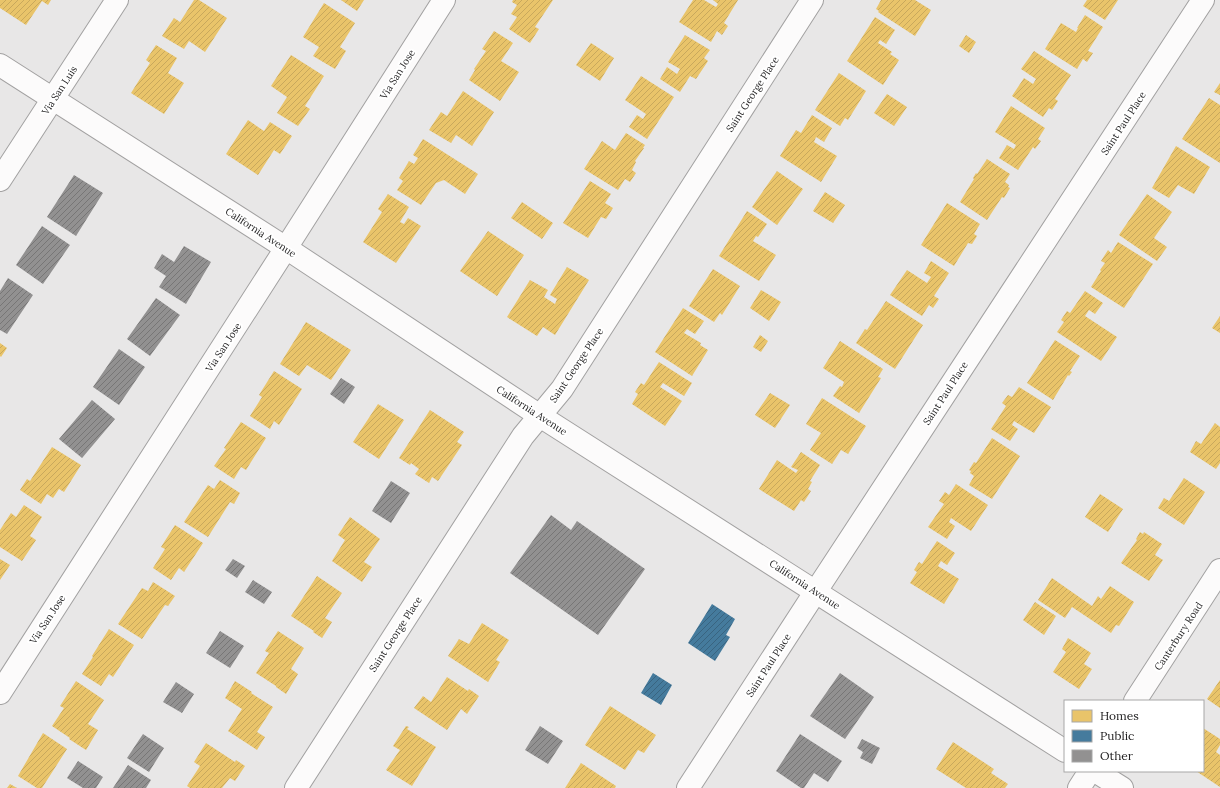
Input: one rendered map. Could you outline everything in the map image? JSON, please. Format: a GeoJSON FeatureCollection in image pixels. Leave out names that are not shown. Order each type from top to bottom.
{"type":"FeatureCollection","features":[{"type":"Feature","properties":{"kind":"street","name":"Via San Luis"},"geometry":{"type":"LineString","coordinates":[[0,180],[117,0]]}},
{"type":"Feature","properties":{"kind":"street","name":"Via San Jose"},"geometry":{"type":"LineString","coordinates":[[0,693],[444,0]]}},
{"type":"Feature","properties":{"kind":"street","name":"Saint George Place"},"geometry":{"type":"LineString","coordinates":[[296,788],[519,442],[562,389],[812,0]]}},
{"type":"Feature","properties":{"kind":"street","name":"Saint Paul Place"},"geometry":{"type":"LineString","coordinates":[[688,788],[1203,0]]}},
{"type":"Feature","properties":{"kind":"street","name":"California Avenue"},"geometry":{"type":"LineString","coordinates":[[0,65],[286,248],[540,416],[1064,750]]}},
{"type":"Feature","properties":{"kind":"street","name":"Canterbury Road"},"geometry":{"type":"LineString","coordinates":[[1137,700],[1220,570]]}},
{"type":"Feature","properties":{"kind":"street"},"geometry":{"type":"LineString","coordinates":[[1079,788],[1089,772]]}},
{"type":"Feature","properties":{"kind":"street"},"geometry":{"type":"LineString","coordinates":[[1097,772],[1122,788]]}},
{"type":"Feature","properties":{"kind":"building: Homes"},"geometry":{"type":"Polygon","coordinates":[[[0,0],[51,0],[48,5],[42,1],[26,25],[0,8],[0,0]]]}},
{"type":"Feature","properties":{"kind":"building: Homes"},"geometry":{"type":"Polygon","coordinates":[[[194,0],[199,0],[227,18],[205,52],[189,41],[184,49],[162,36],[174,18],[180,22],[194,0]]]}},
{"type":"Feature","properties":{"kind":"building: Homes"},"geometry":{"type":"Polygon","coordinates":[[[341,0],[364,0],[357,11],[341,0]]]}},
{"type":"Feature","properties":{"kind":"building: Homes"},"geometry":{"type":"Polygon","coordinates":[[[513,0],[553,0],[535,27],[539,29],[530,43],[509,29],[517,17],[511,14],[517,5],[512,2],[513,0]]]}},
{"type":"Feature","properties":{"kind":"building: Homes"},"geometry":{"type":"Polygon","coordinates":[[[693,0],[704,0],[716,7],[718,4],[713,0],[738,0],[724,23],[728,26],[722,35],[717,31],[711,42],[679,22],[693,0]]]}},
{"type":"Feature","properties":{"kind":"building: Homes"},"geometry":{"type":"Polygon","coordinates":[[[881,0],[915,0],[931,10],[915,36],[878,12],[879,11],[876,9],[881,0]]]}},
{"type":"Feature","properties":{"kind":"building: Homes"},"geometry":{"type":"Polygon","coordinates":[[[1087,0],[1118,0],[1105,20],[1083,6],[1087,0]]]}},
{"type":"Feature","properties":{"kind":"building: Homes"},"geometry":{"type":"Polygon","coordinates":[[[324,3],[355,23],[340,47],[346,51],[335,69],[313,56],[319,47],[303,37],[324,3]]]}},
{"type":"Feature","properties":{"kind":"building: Homes"},"geometry":{"type":"Polygon","coordinates":[[[1085,15],[1103,27],[1088,51],[1093,53],[1087,62],[1083,59],[1077,69],[1045,49],[1061,23],[1076,32],[1085,15]]]}},
{"type":"Feature","properties":{"kind":"building: Homes"},"geometry":{"type":"Polygon","coordinates":[[[875,17],[895,30],[886,44],[880,40],[878,43],[892,52],[890,54],[899,60],[883,85],[847,61],[875,17]]]}},
{"type":"Feature","properties":{"kind":"building: Homes"},"geometry":{"type":"Polygon","coordinates":[[[494,31],[513,43],[501,61],[519,72],[500,101],[469,80],[475,70],[474,69],[486,51],[482,49],[494,31]]]}},
{"type":"Feature","properties":{"kind":"building: Homes"},"geometry":{"type":"Polygon","coordinates":[[[685,35],[710,50],[704,58],[708,61],[696,79],[690,76],[680,92],[660,79],[667,67],[677,74],[680,69],[668,62],[685,35]]]}},
{"type":"Feature","properties":{"kind":"building: Homes"},"geometry":{"type":"Polygon","coordinates":[[[966,35],[976,42],[969,53],[959,46],[966,35]]]}},
{"type":"Feature","properties":{"kind":"building: Homes"},"geometry":{"type":"Polygon","coordinates":[[[591,43],[614,58],[600,81],[576,65],[591,43]]]}},
{"type":"Feature","properties":{"kind":"building: Homes"},"geometry":{"type":"Polygon","coordinates":[[[156,45],[177,58],[168,73],[184,83],[164,114],[131,93],[150,63],[146,60],[156,45]]]}},
{"type":"Feature","properties":{"kind":"building: Homes"},"geometry":{"type":"Polygon","coordinates":[[[1034,51],[1071,75],[1055,99],[1058,101],[1052,110],[1049,108],[1043,117],[1012,96],[1024,78],[1033,84],[1036,79],[1021,69],[1034,51]]]}},
{"type":"Feature","properties":{"kind":"building: Homes"},"geometry":{"type":"Polygon","coordinates":[[[291,55],[324,76],[305,106],[310,109],[298,126],[277,113],[287,97],[271,86],[291,55]]]}},
{"type":"Feature","properties":{"kind":"building: Homes"},"geometry":{"type":"Polygon","coordinates":[[[839,73],[866,91],[848,120],[845,118],[840,126],[815,110],[839,73]]]}},
{"type":"Feature","properties":{"kind":"building: Homes"},"geometry":{"type":"Polygon","coordinates":[[[641,76],[674,97],[647,139],[629,127],[637,115],[643,119],[646,114],[625,100],[641,76]]]}},
{"type":"Feature","properties":{"kind":"building: Homes"},"geometry":{"type":"Polygon","coordinates":[[[1220,83],[1220,95],[1214,92],[1220,83]]]}},
{"type":"Feature","properties":{"kind":"building: Homes"},"geometry":{"type":"Polygon","coordinates":[[[463,91],[494,112],[472,146],[456,135],[451,143],[429,130],[441,112],[447,116],[463,91]]]}},
{"type":"Feature","properties":{"kind":"building: Homes"},"geometry":{"type":"Polygon","coordinates":[[[887,94],[907,107],[894,126],[874,113],[887,94]]]}},
{"type":"Feature","properties":{"kind":"building: Homes"},"geometry":{"type":"Polygon","coordinates":[[[1209,98],[1220,105],[1220,163],[1182,139],[1209,98]]]}},
{"type":"Feature","properties":{"kind":"building: Homes"},"geometry":{"type":"Polygon","coordinates":[[[1011,106],[1045,128],[1038,139],[1041,141],[1035,149],[1033,147],[1018,170],[999,158],[1007,145],[1014,149],[1016,145],[995,132],[1011,106]]]}},
{"type":"Feature","properties":{"kind":"building: Homes"},"geometry":{"type":"Polygon","coordinates":[[[812,115],[832,128],[824,142],[816,137],[814,142],[837,156],[821,182],[780,156],[796,130],[801,133],[812,115]]]}},
{"type":"Feature","properties":{"kind":"building: Homes"},"geometry":{"type":"Polygon","coordinates":[[[248,120],[264,131],[270,122],[292,136],[280,154],[274,150],[258,175],[226,154],[248,120]]]}},
{"type":"Feature","properties":{"kind":"building: Homes"},"geometry":{"type":"Polygon","coordinates":[[[626,133],[645,145],[635,161],[636,162],[632,170],[636,173],[630,182],[625,179],[618,190],[584,169],[602,141],[615,150],[626,133]]]}},
{"type":"Feature","properties":{"kind":"building: Homes"},"geometry":{"type":"Polygon","coordinates":[[[423,139],[478,174],[465,194],[444,180],[436,183],[421,205],[397,190],[403,181],[399,178],[409,161],[414,164],[418,158],[413,155],[423,139]]]}},
{"type":"Feature","properties":{"kind":"building: Homes"},"geometry":{"type":"Polygon","coordinates":[[[1176,146],[1210,167],[1194,194],[1178,185],[1169,198],[1152,188],[1176,146]]]}},
{"type":"Feature","properties":{"kind":"building: Homes"},"geometry":{"type":"Polygon","coordinates":[[[987,159],[1010,174],[1005,182],[1010,188],[1004,198],[1002,197],[987,220],[960,202],[976,173],[977,174],[987,159]]]}},
{"type":"Feature","properties":{"kind":"building: Homes"},"geometry":{"type":"Polygon","coordinates":[[[777,171],[803,189],[777,225],[752,207],[777,171]]]}},
{"type":"Feature","properties":{"kind":"building: Homes"},"geometry":{"type":"Polygon","coordinates":[[[590,181],[611,194],[605,203],[613,208],[606,219],[601,217],[588,238],[563,223],[590,181]]]}},
{"type":"Feature","properties":{"kind":"building: Homes"},"geometry":{"type":"Polygon","coordinates":[[[825,192],[845,205],[833,223],[813,211],[825,192]]]}},
{"type":"Feature","properties":{"kind":"building: Homes"},"geometry":{"type":"Polygon","coordinates":[[[388,194],[409,207],[400,222],[404,224],[408,218],[421,226],[396,263],[363,242],[382,212],[378,209],[388,194]]]}},
{"type":"Feature","properties":{"kind":"building: Homes"},"geometry":{"type":"Polygon","coordinates":[[[1147,194],[1172,212],[1154,238],[1167,247],[1157,261],[1119,235],[1147,194]]]}},
{"type":"Feature","properties":{"kind":"building: Homes"},"geometry":{"type":"Polygon","coordinates":[[[522,202],[553,223],[542,239],[511,218],[522,202]]]}},
{"type":"Feature","properties":{"kind":"building: Homes"},"geometry":{"type":"Polygon","coordinates":[[[947,203],[980,224],[974,234],[977,236],[972,244],[968,243],[954,266],[921,245],[947,203]]]}},
{"type":"Feature","properties":{"kind":"building: Homes"},"geometry":{"type":"Polygon","coordinates":[[[747,211],[767,224],[758,237],[756,236],[753,241],[776,255],[759,281],[719,256],[747,211]]]}},
{"type":"Feature","properties":{"kind":"building: Homes"},"geometry":{"type":"Polygon","coordinates":[[[488,231],[524,255],[497,296],[460,271],[488,231]]]}},
{"type":"Feature","properties":{"kind":"building: Homes"},"geometry":{"type":"Polygon","coordinates":[[[1118,242],[1153,264],[1124,308],[1091,287],[1105,263],[1101,261],[1108,250],[1111,253],[1118,242]]]}},
{"type":"Feature","properties":{"kind":"building: Homes"},"geometry":{"type":"Polygon","coordinates":[[[931,261],[949,273],[934,296],[939,299],[933,308],[929,305],[922,316],[890,295],[907,270],[927,283],[931,277],[924,273],[931,261]]]}},
{"type":"Feature","properties":{"kind":"building: Homes"},"geometry":{"type":"Polygon","coordinates":[[[567,267],[589,280],[555,335],[543,327],[537,336],[507,317],[530,280],[548,290],[544,297],[555,304],[557,299],[550,295],[567,267]]]}},
{"type":"Feature","properties":{"kind":"building: Homes"},"geometry":{"type":"Polygon","coordinates":[[[713,269],[740,286],[722,315],[720,313],[714,322],[689,306],[713,269]]]}},
{"type":"Feature","properties":{"kind":"building: Homes"},"geometry":{"type":"Polygon","coordinates":[[[761,290],[781,302],[769,321],[750,308],[761,290]]]}},
{"type":"Feature","properties":{"kind":"building: Homes"},"geometry":{"type":"Polygon","coordinates":[[[1085,291],[1103,303],[1095,314],[1089,310],[1085,316],[1117,337],[1101,361],[1057,332],[1064,322],[1061,320],[1067,311],[1070,313],[1085,291]]]}},
{"type":"Feature","properties":{"kind":"building: Homes"},"geometry":{"type":"Polygon","coordinates":[[[886,301],[923,325],[895,369],[856,343],[865,329],[867,330],[886,301]]]}},
{"type":"Feature","properties":{"kind":"building: Homes"},"geometry":{"type":"Polygon","coordinates":[[[683,308],[704,321],[695,334],[687,329],[684,333],[701,343],[700,345],[708,350],[692,376],[655,352],[683,308]]]}},
{"type":"Feature","properties":{"kind":"building: Homes"},"geometry":{"type":"Polygon","coordinates":[[[1220,316],[1220,333],[1212,328],[1220,316]]]}},
{"type":"Feature","properties":{"kind":"building: Homes"},"geometry":{"type":"Polygon","coordinates":[[[306,322],[351,350],[331,380],[307,365],[299,376],[280,364],[306,322]]]}},
{"type":"Feature","properties":{"kind":"building: Homes"},"geometry":{"type":"Polygon","coordinates":[[[760,335],[768,341],[761,352],[753,347],[760,335]]]}},
{"type":"Feature","properties":{"kind":"building: Homes"},"geometry":{"type":"Polygon","coordinates":[[[1055,340],[1080,356],[1070,371],[1072,372],[1069,376],[1068,375],[1053,400],[1027,383],[1055,340]]]}},
{"type":"Feature","properties":{"kind":"building: Homes"},"geometry":{"type":"Polygon","coordinates":[[[840,341],[883,369],[878,377],[881,378],[859,413],[833,396],[840,386],[842,387],[844,382],[823,368],[840,341]]]}},
{"type":"Feature","properties":{"kind":"building: Homes"},"geometry":{"type":"Polygon","coordinates":[[[0,343],[7,348],[1,357],[0,356],[0,343]]]}},
{"type":"Feature","properties":{"kind":"building: Homes"},"geometry":{"type":"Polygon","coordinates":[[[659,362],[692,383],[684,396],[663,383],[660,387],[682,401],[665,426],[632,404],[638,394],[635,392],[641,383],[644,385],[659,362]]]}},
{"type":"Feature","properties":{"kind":"building: Homes"},"geometry":{"type":"Polygon","coordinates":[[[274,371],[302,389],[279,425],[274,421],[270,429],[250,416],[262,397],[259,395],[274,371]]]}},
{"type":"Feature","properties":{"kind":"building: Homes"},"geometry":{"type":"Polygon","coordinates":[[[1019,387],[1051,407],[1034,433],[1014,421],[1012,425],[1018,429],[1010,441],[991,429],[1006,406],[1002,403],[1008,395],[1012,397],[1019,387]]]}},
{"type":"Feature","properties":{"kind":"building: Homes"},"geometry":{"type":"Polygon","coordinates":[[[770,393],[790,405],[775,428],[755,415],[770,393]]]}},
{"type":"Feature","properties":{"kind":"building: Homes"},"geometry":{"type":"Polygon","coordinates":[[[822,398],[866,426],[848,454],[841,450],[832,464],[810,450],[821,433],[806,424],[822,398]]]}},
{"type":"Feature","properties":{"kind":"building: Homes"},"geometry":{"type":"Polygon","coordinates":[[[378,404],[404,420],[379,459],[353,442],[378,404]]]}},
{"type":"Feature","properties":{"kind":"building: Homes"},"geometry":{"type":"Polygon","coordinates":[[[430,410],[464,432],[457,442],[462,445],[438,481],[432,477],[429,483],[415,474],[419,469],[411,463],[410,465],[399,458],[430,410]]]}},
{"type":"Feature","properties":{"kind":"building: Homes"},"geometry":{"type":"Polygon","coordinates":[[[241,422],[266,438],[246,470],[241,467],[234,479],[214,466],[226,449],[224,448],[241,422]]]}},
{"type":"Feature","properties":{"kind":"building: Homes"},"geometry":{"type":"Polygon","coordinates":[[[1215,423],[1220,427],[1220,463],[1216,469],[1190,452],[1196,441],[1201,444],[1215,423]]]}},
{"type":"Feature","properties":{"kind":"building: Homes"},"geometry":{"type":"Polygon","coordinates":[[[992,438],[1020,456],[992,499],[969,485],[974,476],[969,470],[974,462],[976,463],[992,438]]]}},
{"type":"Feature","properties":{"kind":"building: Homes"},"geometry":{"type":"Polygon","coordinates":[[[52,447],[81,465],[64,492],[59,489],[53,498],[47,494],[41,504],[20,490],[27,479],[30,481],[52,447]]]}},
{"type":"Feature","properties":{"kind":"building: Homes"},"geometry":{"type":"Polygon","coordinates":[[[801,452],[820,465],[810,481],[812,482],[808,489],[811,491],[804,502],[801,500],[794,511],[759,489],[777,460],[796,473],[798,470],[791,467],[801,452]]]}},
{"type":"Feature","properties":{"kind":"building: Homes"},"geometry":{"type":"Polygon","coordinates":[[[1184,478],[1205,492],[1184,525],[1158,508],[1164,498],[1169,501],[1184,478]]]}},
{"type":"Feature","properties":{"kind":"building: Homes"},"geometry":{"type":"Polygon","coordinates":[[[220,480],[240,493],[234,504],[230,502],[208,537],[184,522],[208,485],[214,489],[220,480]]]}},
{"type":"Feature","properties":{"kind":"building: Homes"},"geometry":{"type":"Polygon","coordinates":[[[956,484],[988,505],[971,531],[951,518],[949,522],[955,526],[947,539],[928,527],[944,504],[939,501],[945,492],[949,495],[956,484]]]}},
{"type":"Feature","properties":{"kind":"building: Homes"},"geometry":{"type":"Polygon","coordinates":[[[1100,494],[1123,509],[1108,532],[1085,517],[1100,494]]]}},
{"type":"Feature","properties":{"kind":"building: Homes"},"geometry":{"type":"Polygon","coordinates":[[[24,505],[42,517],[30,536],[36,540],[22,561],[0,547],[0,530],[11,513],[16,517],[24,505]]]}},
{"type":"Feature","properties":{"kind":"building: Homes"},"geometry":{"type":"Polygon","coordinates":[[[350,517],[380,539],[364,562],[372,567],[362,582],[332,561],[345,540],[338,535],[350,517]]]}},
{"type":"Feature","properties":{"kind":"building: Homes"},"geometry":{"type":"Polygon","coordinates":[[[175,525],[203,543],[184,572],[179,568],[171,580],[153,568],[165,549],[161,547],[175,525]]]}},
{"type":"Feature","properties":{"kind":"building: Homes"},"geometry":{"type":"Polygon","coordinates":[[[1140,532],[1143,534],[1144,532],[1162,544],[1155,555],[1163,560],[1149,581],[1121,563],[1137,540],[1136,539],[1140,532]]]}},
{"type":"Feature","properties":{"kind":"building: Homes"},"geometry":{"type":"Polygon","coordinates":[[[937,541],[955,553],[947,565],[941,561],[938,566],[959,579],[944,604],[910,583],[917,572],[914,570],[919,562],[922,564],[937,541]]]}},
{"type":"Feature","properties":{"kind":"building: Homes"},"geometry":{"type":"Polygon","coordinates":[[[0,559],[10,565],[0,580],[0,559]]]}},
{"type":"Feature","properties":{"kind":"building: Homes"},"geometry":{"type":"Polygon","coordinates":[[[317,576],[342,593],[325,618],[332,622],[322,638],[291,616],[317,576]]]}},
{"type":"Feature","properties":{"kind":"building: Homes"},"geometry":{"type":"Polygon","coordinates":[[[1052,578],[1092,606],[1098,596],[1101,599],[1110,586],[1134,602],[1119,626],[1116,625],[1111,633],[1072,607],[1065,618],[1038,600],[1052,578]]]}},
{"type":"Feature","properties":{"kind":"building: Homes"},"geometry":{"type":"Polygon","coordinates":[[[153,582],[175,596],[168,606],[165,605],[142,639],[118,624],[142,588],[148,591],[153,582]]]}},
{"type":"Feature","properties":{"kind":"building: Homes"},"geometry":{"type":"Polygon","coordinates":[[[1035,602],[1056,616],[1044,635],[1023,620],[1035,602]]]}},
{"type":"Feature","properties":{"kind":"building: Homes"},"geometry":{"type":"Polygon","coordinates":[[[482,623],[509,640],[496,660],[500,662],[488,682],[448,656],[459,639],[469,644],[482,623]]]}},
{"type":"Feature","properties":{"kind":"building: Homes"},"geometry":{"type":"Polygon","coordinates":[[[109,629],[134,645],[113,677],[109,674],[101,686],[82,674],[109,629]]]}},
{"type":"Feature","properties":{"kind":"building: Homes"},"geometry":{"type":"Polygon","coordinates":[[[278,631],[304,648],[291,669],[298,674],[286,694],[256,673],[269,653],[265,651],[278,631]]]}},
{"type":"Feature","properties":{"kind":"building: Homes"},"geometry":{"type":"Polygon","coordinates":[[[1068,638],[1091,653],[1084,664],[1092,669],[1079,689],[1053,672],[1066,652],[1062,649],[1068,638]]]}},
{"type":"Feature","properties":{"kind":"building: Homes"},"geometry":{"type":"Polygon","coordinates":[[[447,677],[468,691],[469,689],[479,696],[467,714],[461,709],[447,730],[414,708],[423,696],[431,702],[447,677]]]}},
{"type":"Feature","properties":{"kind":"building: Homes"},"geometry":{"type":"Polygon","coordinates":[[[1220,680],[1220,708],[1207,699],[1220,680]]]}},
{"type":"Feature","properties":{"kind":"building: Homes"},"geometry":{"type":"Polygon","coordinates":[[[76,681],[104,700],[88,724],[98,730],[86,750],[52,726],[64,708],[60,706],[76,681]]]}},
{"type":"Feature","properties":{"kind":"building: Homes"},"geometry":{"type":"Polygon","coordinates":[[[235,681],[273,707],[257,732],[265,737],[257,750],[228,731],[242,709],[225,698],[235,681]]]}},
{"type":"Feature","properties":{"kind":"building: Homes"},"geometry":{"type":"Polygon","coordinates":[[[610,706],[656,735],[644,753],[638,750],[625,770],[585,745],[610,706]]]}},
{"type":"Feature","properties":{"kind":"building: Homes"},"geometry":{"type":"Polygon","coordinates":[[[406,726],[409,727],[407,729],[436,747],[412,786],[386,770],[400,750],[393,746],[406,726]]]}},
{"type":"Feature","properties":{"kind":"building: Homes"},"geometry":{"type":"Polygon","coordinates":[[[1204,729],[1220,739],[1220,745],[1216,752],[1220,755],[1220,787],[1198,772],[1204,772],[1204,729]]]}},
{"type":"Feature","properties":{"kind":"building: Homes"},"geometry":{"type":"Polygon","coordinates":[[[43,733],[67,749],[42,788],[37,788],[18,776],[43,733]]]}},
{"type":"Feature","properties":{"kind":"building: Homes"},"geometry":{"type":"Polygon","coordinates":[[[953,742],[994,769],[991,773],[1008,784],[1005,788],[966,788],[936,769],[953,742]]]}},
{"type":"Feature","properties":{"kind":"building: Homes"},"geometry":{"type":"Polygon","coordinates":[[[206,743],[235,762],[236,760],[245,766],[235,781],[230,778],[222,788],[190,788],[187,786],[200,766],[194,762],[206,743]]]}},
{"type":"Feature","properties":{"kind":"building: Homes"},"geometry":{"type":"Polygon","coordinates":[[[581,763],[616,786],[615,788],[565,788],[581,763]]]}},
{"type":"Feature","properties":{"kind":"building: Homes"},"geometry":{"type":"Polygon","coordinates":[[[10,784],[17,788],[7,788],[10,784]]]}},
{"type":"Feature","properties":{"kind":"building: Public"},"geometry":{"type":"Polygon","coordinates":[[[712,604],[735,619],[726,635],[730,637],[715,661],[688,643],[712,604]]]}},
{"type":"Feature","properties":{"kind":"building: Public"},"geometry":{"type":"Polygon","coordinates":[[[653,673],[672,685],[661,705],[641,693],[653,673]]]}},
{"type":"Feature","properties":{"kind":"building: Other"},"geometry":{"type":"Polygon","coordinates":[[[74,175],[103,193],[76,236],[47,217],[74,175]]]}},
{"type":"Feature","properties":{"kind":"building: Other"},"geometry":{"type":"Polygon","coordinates":[[[42,226],[70,245],[43,284],[16,265],[42,226]]]}},
{"type":"Feature","properties":{"kind":"building: Other"},"geometry":{"type":"Polygon","coordinates":[[[184,246],[211,262],[186,304],[159,287],[166,276],[154,268],[162,254],[174,262],[184,246]]]}},
{"type":"Feature","properties":{"kind":"building: Other"},"geometry":{"type":"Polygon","coordinates":[[[8,278],[33,295],[7,334],[0,330],[0,291],[8,278]]]}},
{"type":"Feature","properties":{"kind":"building: Other"},"geometry":{"type":"Polygon","coordinates":[[[156,298],[180,315],[150,356],[127,339],[156,298]]]}},
{"type":"Feature","properties":{"kind":"building: Other"},"geometry":{"type":"Polygon","coordinates":[[[119,349],[145,367],[119,405],[93,387],[119,349]]]}},
{"type":"Feature","properties":{"kind":"building: Other"},"geometry":{"type":"Polygon","coordinates":[[[341,378],[355,387],[344,404],[330,394],[341,378]]]}},
{"type":"Feature","properties":{"kind":"building: Other"},"geometry":{"type":"Polygon","coordinates":[[[92,400],[115,419],[82,458],[59,439],[92,400]]]}},
{"type":"Feature","properties":{"kind":"building: Other"},"geometry":{"type":"Polygon","coordinates":[[[391,481],[410,493],[391,523],[372,511],[391,481]]]}},
{"type":"Feature","properties":{"kind":"building: Other"},"geometry":{"type":"Polygon","coordinates":[[[551,515],[571,530],[577,521],[645,569],[598,635],[510,573],[551,515]]]}},
{"type":"Feature","properties":{"kind":"building: Other"},"geometry":{"type":"Polygon","coordinates":[[[233,559],[245,566],[237,578],[225,570],[233,559]]]}},
{"type":"Feature","properties":{"kind":"building: Other"},"geometry":{"type":"Polygon","coordinates":[[[253,580],[272,592],[264,604],[245,592],[253,580]]]}},
{"type":"Feature","properties":{"kind":"building: Other"},"geometry":{"type":"Polygon","coordinates":[[[220,631],[244,646],[230,668],[206,653],[220,631]]]}},
{"type":"Feature","properties":{"kind":"building: Other"},"geometry":{"type":"Polygon","coordinates":[[[840,673],[874,697],[845,739],[810,716],[840,673]]]}},
{"type":"Feature","properties":{"kind":"building: Other"},"geometry":{"type":"Polygon","coordinates":[[[176,682],[194,694],[182,713],[163,702],[176,682]]]}},
{"type":"Feature","properties":{"kind":"building: Other"},"geometry":{"type":"Polygon","coordinates":[[[540,726],[563,741],[548,764],[525,750],[540,726]]]}},
{"type":"Feature","properties":{"kind":"building: Other"},"geometry":{"type":"Polygon","coordinates":[[[143,734],[164,748],[149,772],[127,758],[143,734]]]}},
{"type":"Feature","properties":{"kind":"building: Other"},"geometry":{"type":"Polygon","coordinates":[[[800,734],[842,761],[828,782],[814,773],[804,788],[801,788],[776,771],[800,734]]]}},
{"type":"Feature","properties":{"kind":"building: Other"},"geometry":{"type":"Polygon","coordinates":[[[862,739],[880,748],[872,764],[860,758],[863,752],[857,748],[862,739]]]}},
{"type":"Feature","properties":{"kind":"building: Other"},"geometry":{"type":"Polygon","coordinates":[[[78,761],[103,777],[96,788],[83,788],[67,778],[78,761]]]}},
{"type":"Feature","properties":{"kind":"building: Other"},"geometry":{"type":"Polygon","coordinates":[[[128,765],[151,780],[146,788],[113,788],[128,765]]]}}]}
